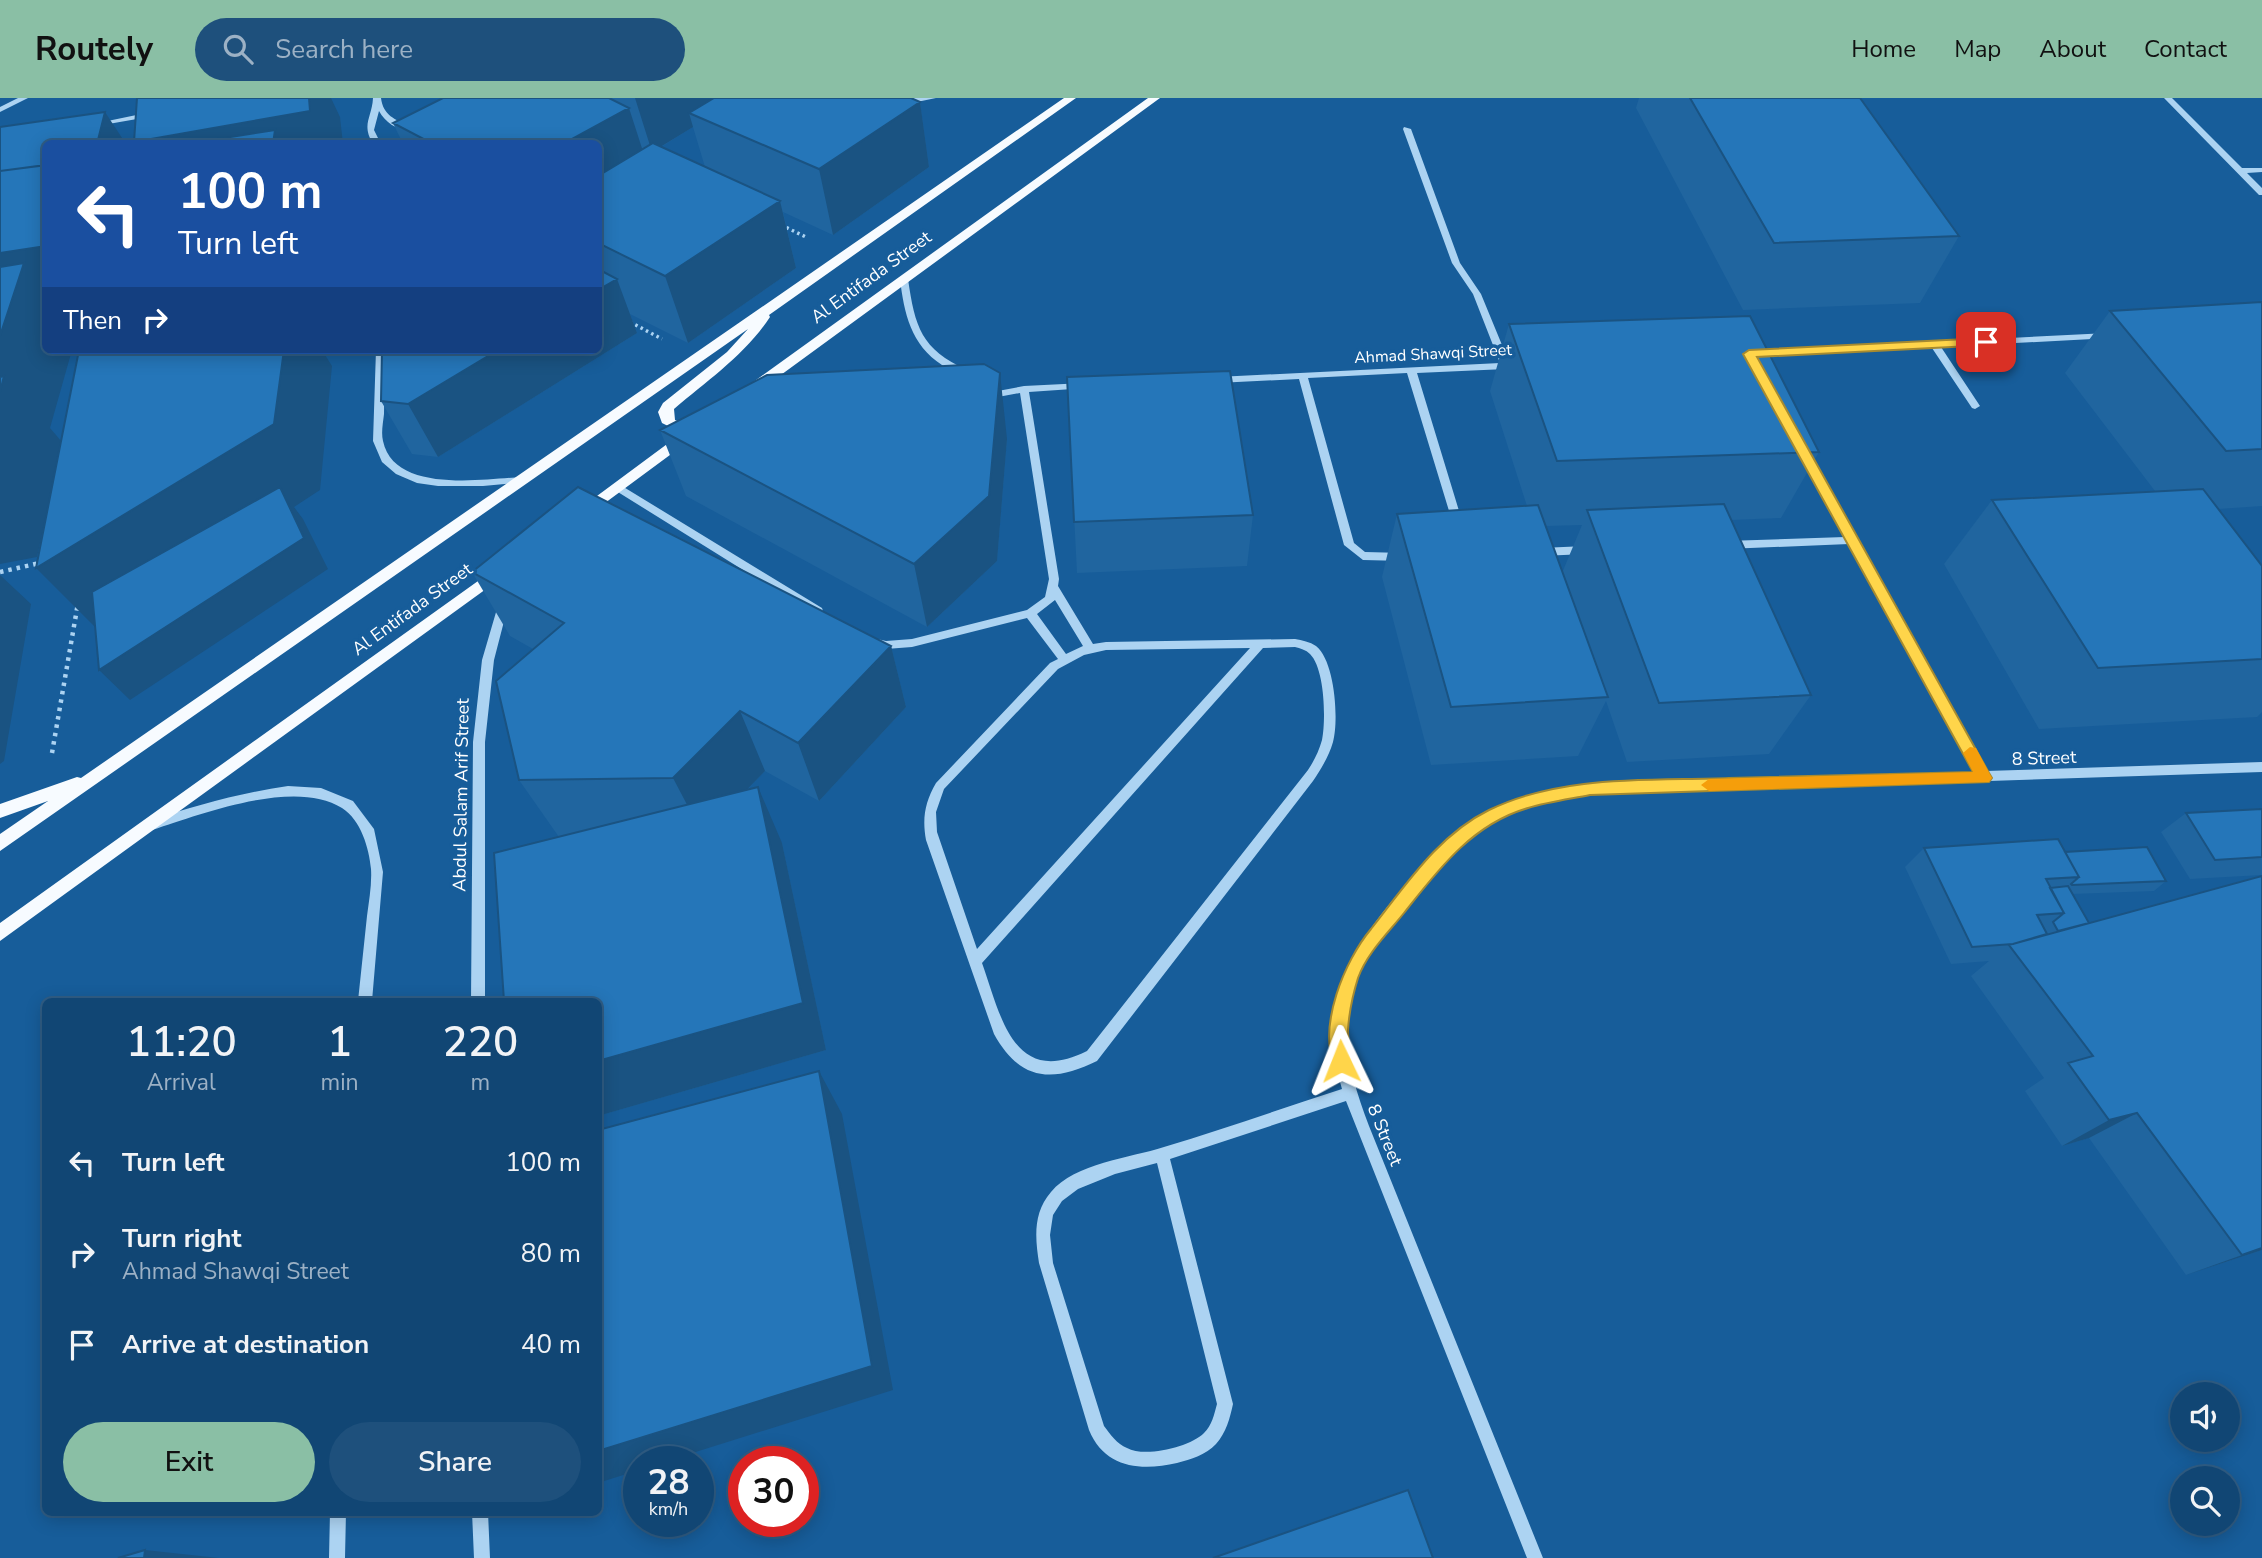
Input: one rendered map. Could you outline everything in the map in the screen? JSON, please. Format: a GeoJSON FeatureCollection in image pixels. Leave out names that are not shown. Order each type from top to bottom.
{"type":"FeatureCollection","features":[{"type":"Feature","properties":{"kind":"main road","name":"Al Entifada Street"},"geometry":{"type":"LineString","coordinates":[[0,844],[1071,98]]}},
{"type":"Feature","properties":{"kind":"main road","name":"Al Entifada Street"},"geometry":{"type":"LineString","coordinates":[[744,395],[1155,98]]}},
{"type":"Feature","properties":{"kind":"main road"},"geometry":{"type":"LineString","coordinates":[[565,524],[698,428],[668,423],[665,412],[668,406],[708,377],[743,345],[772,306]]}},
{"type":"Feature","properties":{"kind":"main road","name":"Al Entifada Street"},"geometry":{"type":"LineString","coordinates":[[0,933],[512,562]]}},
{"type":"Feature","properties":{"kind":"main road"},"geometry":{"type":"LineString","coordinates":[[0,811],[45,793],[93,779]]}},
{"type":"Feature","properties":{"kind":"street"},"geometry":{"type":"LineString","coordinates":[[0,110],[24,98]]}},
{"type":"Feature","properties":{"kind":"street"},"geometry":{"type":"LineString","coordinates":[[902,98],[912,102],[932,98]]}},
{"type":"Feature","properties":{"kind":"street"},"geometry":{"type":"LineString","coordinates":[[2171,99],[2262,193]]}},
{"type":"Feature","properties":{"kind":"street"},"geometry":{"type":"LineString","coordinates":[[377,101],[388,120],[413,130]]}},
{"type":"Feature","properties":{"kind":"street"},"geometry":{"type":"LineString","coordinates":[[374,140],[369,125],[377,101]]}},
{"type":"Feature","properties":{"kind":"street"},"geometry":{"type":"LineString","coordinates":[[86,126],[155,113]]}},
{"type":"Feature","properties":{"kind":"street"},"geometry":{"type":"LineString","coordinates":[[1406,129],[1456,263],[1477,294],[1506,366]]}},
{"type":"Feature","properties":{"kind":"street"},"geometry":{"type":"LineString","coordinates":[[2241,171],[2262,170]]}},
{"type":"Feature","properties":{"kind":"street"},"geometry":{"type":"LineString","coordinates":[[904,279],[913,329],[929,351],[954,368],[976,377]]}},
{"type":"Feature","properties":{"kind":"street"},"geometry":{"type":"LineString","coordinates":[[1736,354],[2123,335]]}},
{"type":"Feature","properties":{"kind":"street"},"geometry":{"type":"LineString","coordinates":[[1934,344],[1976,406]]}},
{"type":"Feature","properties":{"kind":"street"},"geometry":{"type":"LineString","coordinates":[[381,354],[378,441],[380,453],[390,466],[408,478],[434,483],[522,480]]}},
{"type":"Feature","properties":{"kind":"street"},"geometry":{"type":"LineString","coordinates":[[1749,354],[1756,365]]}},
{"type":"Feature","properties":{"kind":"street","name":"Ahmad Shawqi Street"},"geometry":{"type":"LineString","coordinates":[[1205,380],[1520,365]]}},
{"type":"Feature","properties":{"kind":"street"},"geometry":{"type":"LineString","coordinates":[[1411,370],[1464,541]]}},
{"type":"Feature","properties":{"kind":"street"},"geometry":{"type":"LineString","coordinates":[[1303,376],[1349,545],[1363,556],[1372,558],[1418,556]]}},
{"type":"Feature","properties":{"kind":"street"},"geometry":{"type":"LineString","coordinates":[[999,384],[1024,389]]}},
{"type":"Feature","properties":{"kind":"street"},"geometry":{"type":"LineString","coordinates":[[977,398],[1024,389],[1094,386]]}},
{"type":"Feature","properties":{"kind":"street"},"geometry":{"type":"LineString","coordinates":[[1024,389],[1054,589],[1090,649]]}},
{"type":"Feature","properties":{"kind":"street"},"geometry":{"type":"LineString","coordinates":[[1801,447],[1984,778]]}},
{"type":"Feature","properties":{"kind":"street"},"geometry":{"type":"LineString","coordinates":[[617,487],[828,617]]}},
{"type":"Feature","properties":{"kind":"street"},"geometry":{"type":"LineString","coordinates":[[1715,545],[1852,540]]}},
{"type":"Feature","properties":{"kind":"street"},"geometry":{"type":"LineString","coordinates":[[1522,552],[1591,550]]}},
{"type":"Feature","properties":{"kind":"street","name":"Abdul Salam Arif Street"},"geometry":{"type":"LineString","coordinates":[[478,998],[479,742],[482,701],[488,660],[509,585]]}},
{"type":"Feature","properties":{"kind":"street"},"geometry":{"type":"LineString","coordinates":[[863,638],[886,645],[899,645],[1030,612],[1050,599],[1054,589]]}},
{"type":"Feature","properties":{"kind":"street"},"geometry":{"type":"LineString","coordinates":[[1030,612],[1064,659]]}},
{"type":"Feature","properties":{"kind":"street"},"geometry":{"type":"LineString","coordinates":[[974,962],[1260,644]]}},
{"type":"Feature","properties":{"kind":"street"},"geometry":{"type":"LineString","coordinates":[[1260,644],[1305,646],[1318,657],[1331,717],[1321,759],[1092,1056],[1075,1066],[1057,1070],[1037,1068],[1020,1059],[1006,1047],[932,840],[929,812],[933,799],[950,774],[1064,659],[1090,649],[1260,644]]}},
{"type":"Feature","properties":{"kind":"street","name":"8 Street"},"geometry":{"type":"LineString","coordinates":[[1535,1558],[1350,1093],[1341,1061],[1339,1029],[1351,974],[1363,951],[1442,852],[1494,815],[1524,802],[1590,789],[2262,767]]}},
{"type":"Feature","properties":{"kind":"street"},"geometry":{"type":"LineString","coordinates":[[148,826],[244,796],[271,791],[297,790],[321,794],[341,801],[357,813],[369,829],[377,869],[365,998]]}},
{"type":"Feature","properties":{"kind":"street"},"geometry":{"type":"LineString","coordinates":[[1162,1155],[1225,1404],[1221,1422],[1213,1437],[1199,1449],[1152,1461],[1135,1461],[1106,1444],[1097,1430],[1041,1244],[1041,1227],[1046,1210],[1055,1195],[1068,1184],[1084,1177],[1162,1155],[1350,1093]]}},
{"type":"Feature","properties":{"kind":"street"},"geometry":{"type":"LineString","coordinates":[[337,1558],[338,1516]]}},
{"type":"Feature","properties":{"kind":"street"},"geometry":{"type":"LineString","coordinates":[[480,1516],[481,1558]]}},
{"type":"Feature","properties":{"kind":"path"},"geometry":{"type":"LineString","coordinates":[[771,220],[844,256]]}},
{"type":"Feature","properties":{"kind":"path"},"geometry":{"type":"LineString","coordinates":[[620,316],[696,359]]}},
{"type":"Feature","properties":{"kind":"path"},"geometry":{"type":"LineString","coordinates":[[0,572],[50,561]]}},
{"type":"Feature","properties":{"kind":"path"},"geometry":{"type":"LineString","coordinates":[[45,793],[79,594]]}},
{"type":"Feature","properties":{"kind":"building"},"geometry":{"type":"Polygon","coordinates":[[[137,98],[309,98],[310,111],[134,140],[137,98]]]}},
{"type":"Feature","properties":{"kind":"building"},"geometry":{"type":"Polygon","coordinates":[[[443,98],[609,98],[629,108],[570,140],[425,140],[393,123],[443,98]]]}},
{"type":"Feature","properties":{"kind":"building"},"geometry":{"type":"Polygon","coordinates":[[[714,98],[911,98],[920,102],[819,169],[689,113],[714,98]]]}},
{"type":"Feature","properties":{"kind":"building"},"geometry":{"type":"Polygon","coordinates":[[[1690,98],[1860,98],[1959,236],[1774,243],[1690,98]]]}},
{"type":"Feature","properties":{"kind":"building"},"geometry":{"type":"Polygon","coordinates":[[[105,112],[98,140],[42,140],[42,166],[0,171],[0,127],[105,112]]]}},
{"type":"Feature","properties":{"kind":"building"},"geometry":{"type":"Polygon","coordinates":[[[275,130],[274,140],[211,140],[275,130]]]}},
{"type":"Feature","properties":{"kind":"building"},"geometry":{"type":"Polygon","coordinates":[[[653,143],[780,201],[665,276],[602,245],[602,174],[653,143]]]}},
{"type":"Feature","properties":{"kind":"building"},"geometry":{"type":"Polygon","coordinates":[[[42,166],[42,247],[0,253],[0,171],[42,166]]]}},
{"type":"Feature","properties":{"kind":"building"},"geometry":{"type":"Polygon","coordinates":[[[24,263],[0,336],[0,267],[24,263]]]}},
{"type":"Feature","properties":{"kind":"building"},"geometry":{"type":"Polygon","coordinates":[[[602,271],[617,279],[602,288],[602,271]]]}},
{"type":"Feature","properties":{"kind":"building"},"geometry":{"type":"Polygon","coordinates":[[[2262,302],[2262,449],[2226,451],[2110,311],[2262,302]]]}},
{"type":"Feature","properties":{"kind":"building"},"geometry":{"type":"Polygon","coordinates":[[[1750,316],[1819,452],[1557,461],[1509,324],[1750,316]]]}},
{"type":"Feature","properties":{"kind":"building"},"geometry":{"type":"Polygon","coordinates":[[[78,354],[283,354],[274,424],[36,568],[78,354]]]}},
{"type":"Feature","properties":{"kind":"building"},"geometry":{"type":"Polygon","coordinates":[[[382,354],[491,354],[408,404],[381,401],[382,354]]]}},
{"type":"Feature","properties":{"kind":"building"},"geometry":{"type":"Polygon","coordinates":[[[984,364],[1000,373],[989,496],[914,564],[660,430],[767,375],[984,364]]]}},
{"type":"Feature","properties":{"kind":"building"},"geometry":{"type":"Polygon","coordinates":[[[1230,371],[1253,515],[1074,522],[1067,377],[1230,371]]]}},
{"type":"Feature","properties":{"kind":"building"},"geometry":{"type":"Polygon","coordinates":[[[280,487],[304,538],[99,670],[92,592],[280,487]]]}},
{"type":"Feature","properties":{"kind":"building"},"geometry":{"type":"Polygon","coordinates":[[[578,487],[891,646],[798,743],[740,711],[673,778],[519,780],[496,681],[564,623],[472,572],[578,487]]]}},
{"type":"Feature","properties":{"kind":"building"},"geometry":{"type":"Polygon","coordinates":[[[2203,489],[2262,566],[2262,659],[2098,668],[1992,500],[2203,489]]]}},
{"type":"Feature","properties":{"kind":"building"},"geometry":{"type":"Polygon","coordinates":[[[1724,504],[1811,695],[1659,703],[1587,510],[1724,504]]]}},
{"type":"Feature","properties":{"kind":"building"},"geometry":{"type":"Polygon","coordinates":[[[1538,505],[1608,697],[1451,707],[1397,514],[1538,505]]]}},
{"type":"Feature","properties":{"kind":"building"},"geometry":{"type":"Polygon","coordinates":[[[758,787],[803,1003],[602,1060],[602,998],[504,998],[494,853],[758,787]]]}},
{"type":"Feature","properties":{"kind":"building"},"geometry":{"type":"Polygon","coordinates":[[[2262,809],[2262,857],[2215,860],[2186,813],[2262,809]]]}},
{"type":"Feature","properties":{"kind":"building"},"geometry":{"type":"Polygon","coordinates":[[[2058,839],[2079,877],[2046,879],[2064,913],[2037,915],[2047,934],[2013,944],[1972,947],[1924,848],[2058,839]]]}},
{"type":"Feature","properties":{"kind":"building"},"geometry":{"type":"Polygon","coordinates":[[[2147,847],[2166,881],[2071,884],[2079,877],[2065,852],[2147,847]]]}},
{"type":"Feature","properties":{"kind":"building"},"geometry":{"type":"Polygon","coordinates":[[[2262,876],[2262,1248],[2242,1255],[2137,1113],[2109,1120],[2068,1063],[2093,1056],[2009,945],[2262,876]]]}},
{"type":"Feature","properties":{"kind":"building"},"geometry":{"type":"Polygon","coordinates":[[[2068,886],[2089,923],[2058,931],[2053,922],[2064,913],[2050,888],[2068,886]]]}},
{"type":"Feature","properties":{"kind":"building"},"geometry":{"type":"Polygon","coordinates":[[[819,1071],[872,1366],[602,1450],[602,1129],[819,1071]]]}},
{"type":"Feature","properties":{"kind":"building"},"geometry":{"type":"Polygon","coordinates":[[[1408,1490],[1433,1558],[1213,1558],[1408,1490]]]}},
{"type":"Feature","properties":{"kind":"building"},"geometry":{"type":"Polygon","coordinates":[[[145,1550],[144,1558],[118,1558],[145,1550]]]}},
{"type":"Feature","properties":{"kind":"slow traffic"},"geometry":{"type":"LineString","coordinates":[[1709,785],[1984,778],[1970,753]]}},
{"type":"Feature","properties":{"kind":"route"},"geometry":{"type":"LineString","coordinates":[[1341,1061],[1339,1029],[1343,1001],[1351,974],[1363,951],[1442,852],[1494,815],[1524,802],[1557,793],[1590,789],[1984,778],[1749,354],[1986,342]]}}]}
